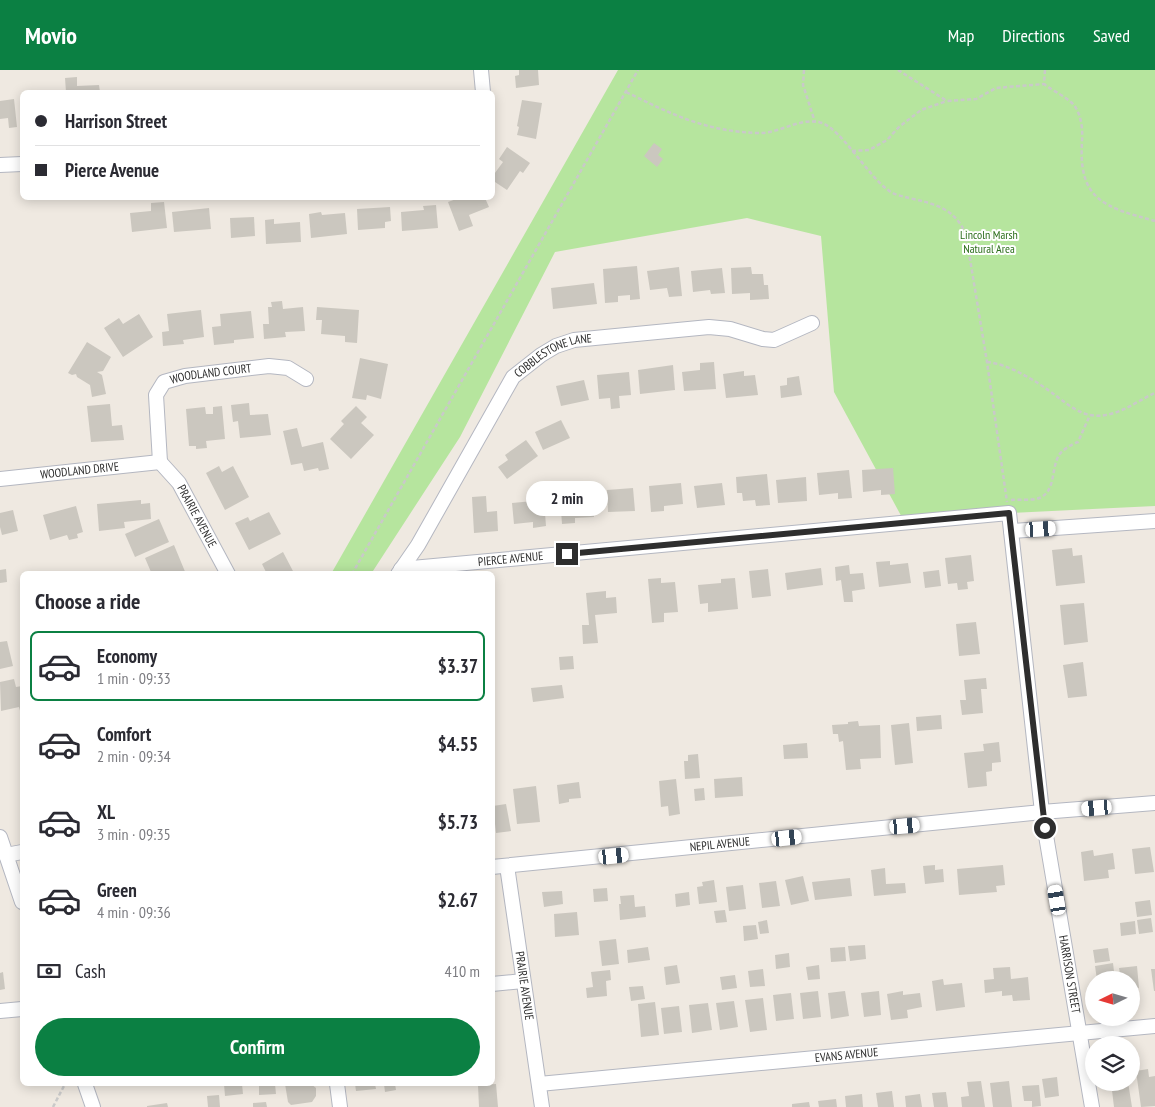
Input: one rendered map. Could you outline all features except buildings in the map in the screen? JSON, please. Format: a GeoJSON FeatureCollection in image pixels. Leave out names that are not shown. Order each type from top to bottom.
{"type":"FeatureCollection","features":[{"type":"Feature","properties":{"kind":"street"},"geometry":{"type":"LineString","coordinates":[[481,70],[483,90]]}},
{"type":"Feature","properties":{"kind":"street"},"geometry":{"type":"LineString","coordinates":[[0,165],[20,164]]}},
{"type":"Feature","properties":{"kind":"street","name":"COBBLESTONE LANE"},"geometry":{"type":"LineString","coordinates":[[399,571],[418,545],[513,377],[541,355],[556,346],[574,340],[697,327],[720,328],[774,340],[812,323]]}},
{"type":"Feature","properties":{"kind":"street","name":"WOODLAND COURT"},"geometry":{"type":"LineString","coordinates":[[160,462],[156,395],[164,382],[185,376],[269,366],[288,368],[306,379]]}},
{"type":"Feature","properties":{"kind":"street","name":"WOODLAND DRIVE"},"geometry":{"type":"LineString","coordinates":[[0,479],[160,462]]}},
{"type":"Feature","properties":{"kind":"street","name":"PRAIRIE AVENUE"},"geometry":{"type":"LineString","coordinates":[[160,462],[179,483],[226,571]]}},
{"type":"Feature","properties":{"kind":"street","name":"PIERCE AVENUE"},"geometry":{"type":"LineString","coordinates":[[399,571],[1008,506]]}},
{"type":"Feature","properties":{"kind":"street","name":"HARRISON STREET"},"geometry":{"type":"LineString","coordinates":[[1008,506],[1042,812],[1092,1107]]}},
{"type":"Feature","properties":{"kind":"street"},"geometry":{"type":"LineString","coordinates":[[1011,531],[1155,521]]}},
{"type":"Feature","properties":{"kind":"street","name":"NEPIL AVENUE"},"geometry":{"type":"LineString","coordinates":[[500,866],[1042,812],[1155,803]]}},
{"type":"Feature","properties":{"kind":"street"},"geometry":{"type":"LineString","coordinates":[[0,837],[20,896]]}},
{"type":"Feature","properties":{"kind":"street"},"geometry":{"type":"LineString","coordinates":[[6,855],[20,852]]}},
{"type":"Feature","properties":{"kind":"street","name":"PRAIRIE AVENUE"},"geometry":{"type":"LineString","coordinates":[[500,866],[523,981],[542,1107]]}},
{"type":"Feature","properties":{"kind":"street"},"geometry":{"type":"LineString","coordinates":[[495,984],[523,981]]}},
{"type":"Feature","properties":{"kind":"street"},"geometry":{"type":"LineString","coordinates":[[0,1010],[20,1009]]}},
{"type":"Feature","properties":{"kind":"street","name":"EVANS AVENUE"},"geometry":{"type":"LineString","coordinates":[[538,1084],[1155,1026]]}},
{"type":"Feature","properties":{"kind":"street"},"geometry":{"type":"LineString","coordinates":[[86,1086],[93,1107]]}},
{"type":"Feature","properties":{"kind":"street"},"geometry":{"type":"LineString","coordinates":[[336,1086],[340,1107]]}},
{"type":"Feature","properties":{"kind":"path"},"geometry":{"type":"LineString","coordinates":[[354,571],[638,70]]}},
{"type":"Feature","properties":{"kind":"path"},"geometry":{"type":"LineString","coordinates":[[804,70],[803,84],[815,122]]}},
{"type":"Feature","properties":{"kind":"path"},"geometry":{"type":"LineString","coordinates":[[898,70],[947,102]]}},
{"type":"Feature","properties":{"kind":"path"},"geometry":{"type":"LineString","coordinates":[[1044,84],[1045,70]]}},
{"type":"Feature","properties":{"kind":"path"},"geometry":{"type":"LineString","coordinates":[[852,151],[869,150],[887,140],[899,127],[921,110],[947,102],[976,99],[996,88],[1044,84],[1074,105],[1084,127],[1081,158],[1084,177],[1097,198],[1116,210],[1155,221]]}},
{"type":"Feature","properties":{"kind":"path"},"geometry":{"type":"LineString","coordinates":[[626,92],[676,116],[710,128],[731,132],[761,134],[797,124],[815,122],[823,124],[830,128],[880,184],[889,191],[940,206],[950,213],[963,228],[966,235],[1008,506],[1039,498],[1046,493],[1050,486],[1059,455],[1078,442],[1090,415]]}},
{"type":"Feature","properties":{"kind":"path"},"geometry":{"type":"LineString","coordinates":[[987,362],[1000,363],[1012,369],[1083,414],[1106,416],[1119,412],[1155,393]]}},
{"type":"Feature","properties":{"kind":"path"},"geometry":{"type":"LineString","coordinates":[[53,1107],[63,1086]]}},
{"type":"Feature","properties":{"kind":"green space","name":"Lincoln Marsh Natural Area"},"geometry":{"type":"Polygon","coordinates":[[[618,70],[1155,70],[1155,506],[1009,513],[905,523],[834,392],[821,236],[747,218],[555,252],[460,437],[373,571],[333,571],[618,70]]]}},
{"type":"Feature","properties":{"kind":"route"},"geometry":{"type":"LineString","coordinates":[[567,554],[1009,513],[1045,828]]}}]}
